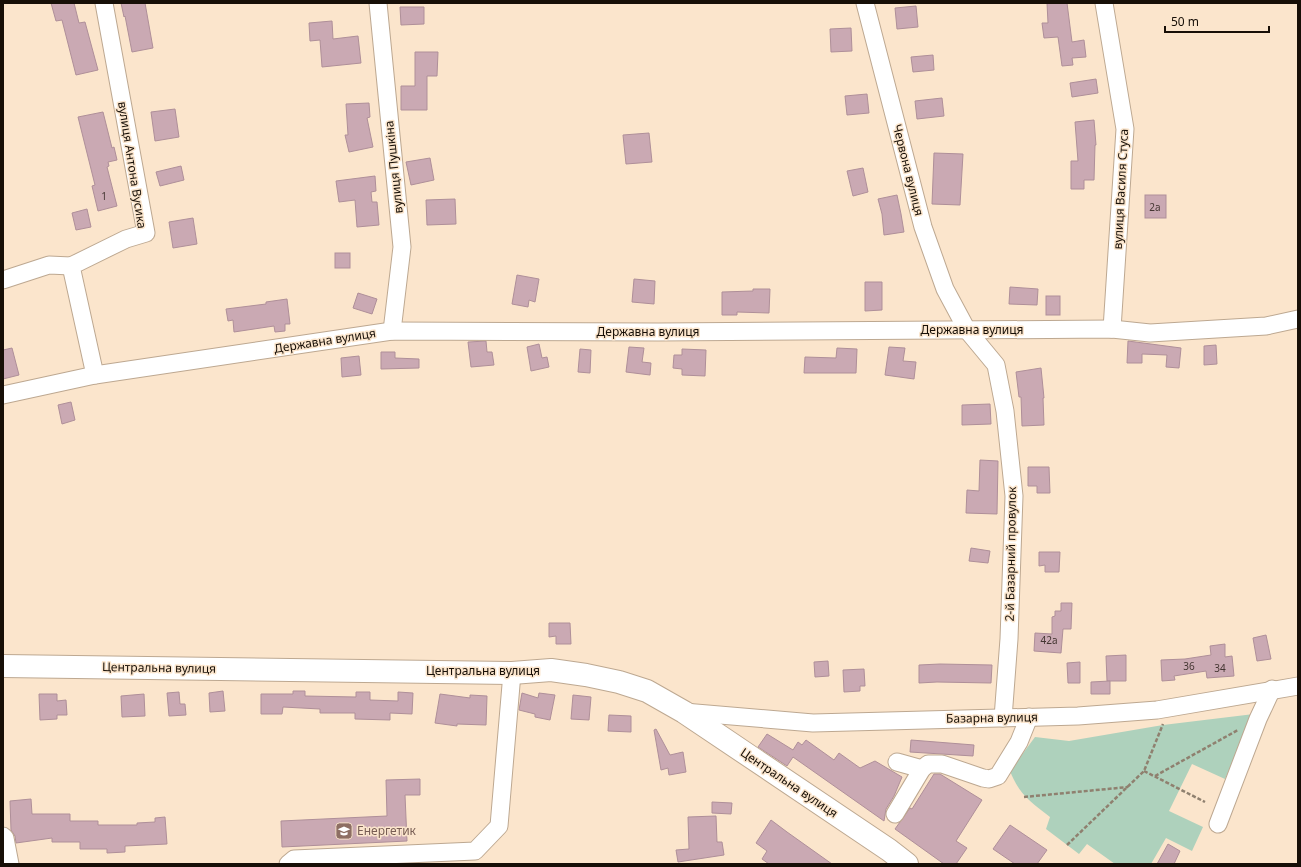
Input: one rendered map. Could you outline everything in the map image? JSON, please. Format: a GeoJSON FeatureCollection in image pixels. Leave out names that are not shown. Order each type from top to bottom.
{"type":"FeatureCollection","features":[{"type":"Feature","properties":{"kind":"main road","name":"Центральна вулиця"},"geometry":{"type":"LineString","coordinates":[[3,666],[512,673],[551,670],[586,675],[618,682],[647,691],[684,712],[889,850],[907,864]]}},
{"type":"Feature","properties":{"kind":"street","name":"вулиця Антона Вусика"},"geometry":{"type":"LineString","coordinates":[[71,266],[126,239],[146,233],[104,3]]}},
{"type":"Feature","properties":{"kind":"street","name":"вулиця Пушкіна"},"geometry":{"type":"LineString","coordinates":[[378,3],[402,247],[392,331]]}},
{"type":"Feature","properties":{"kind":"street","name":"Червона вулиця"},"geometry":{"type":"LineString","coordinates":[[865,3],[922,227],[945,289],[967,330]]}},
{"type":"Feature","properties":{"kind":"street","name":"вулиця Василя Стуса"},"geometry":{"type":"LineString","coordinates":[[1104,3],[1125,129],[1112,329]]}},
{"type":"Feature","properties":{"kind":"street"},"geometry":{"type":"LineString","coordinates":[[3,280],[49,265],[71,266],[95,375]]}},
{"type":"Feature","properties":{"kind":"street","name":"Державна вулиця"},"geometry":{"type":"LineString","coordinates":[[3,395],[95,375],[392,331],[658,332],[1112,329],[1150,333],[1266,326],[1298,319]]}},
{"type":"Feature","properties":{"kind":"street","name":"2-й Базарний провулок"},"geometry":{"type":"LineString","coordinates":[[967,330],[996,365],[1005,411],[1014,496],[1009,639],[1003,718]]}},
{"type":"Feature","properties":{"kind":"street"},"geometry":{"type":"LineString","coordinates":[[288,864],[294,859],[475,851],[499,826],[512,673]]}},
{"type":"Feature","properties":{"kind":"street","name":"Базарна вулиця"},"geometry":{"type":"LineString","coordinates":[[684,712],[812,723],[1078,716],[1165,709],[1272,689],[1298,686]]}},
{"type":"Feature","properties":{"kind":"street"},"geometry":{"type":"LineString","coordinates":[[1218,824],[1258,719],[1272,689]]}},
{"type":"Feature","properties":{"kind":"street"},"geometry":{"type":"LineString","coordinates":[[895,814],[922,769],[928,764],[942,764],[983,778],[990,779],[998,776],[1019,742],[1029,717]]}},
{"type":"Feature","properties":{"kind":"street"},"geometry":{"type":"LineString","coordinates":[[897,762],[922,769]]}},
{"type":"Feature","properties":{"kind":"street"},"geometry":{"type":"LineString","coordinates":[[3,836],[6,838],[10,864]]}},
{"type":"Feature","properties":{"kind":"path"},"geometry":{"type":"LineString","coordinates":[[1067,845],[1144,771],[1163,725],[1165,709]]}},
{"type":"Feature","properties":{"kind":"path"},"geometry":{"type":"LineString","coordinates":[[1155,776],[1258,719]]}},
{"type":"Feature","properties":{"kind":"path"},"geometry":{"type":"LineString","coordinates":[[1144,771],[1205,802]]}},
{"type":"Feature","properties":{"kind":"path"},"geometry":{"type":"LineString","coordinates":[[1024,797],[1128,786]]}},
{"type":"Feature","properties":{"kind":"green space"},"geometry":{"type":"Polygon","coordinates":[[[1254,714],[1225,779],[1192,764],[1169,811],[1203,827],[1192,851],[1166,838],[1151,864],[1115,864],[1087,844],[1079,854],[1046,829],[1050,817],[1026,797],[1010,771],[1035,737],[1069,741],[1163,725],[1254,714]]]}},
{"type":"Feature","properties":{"kind":"building"},"geometry":{"type":"Polygon","coordinates":[[[51,3],[74,3],[79,23],[85,22],[98,70],[76,75],[62,20],[56,21],[51,3]]]}},
{"type":"Feature","properties":{"kind":"building"},"geometry":{"type":"Polygon","coordinates":[[[121,3],[145,3],[153,48],[132,52],[121,3]]]}},
{"type":"Feature","properties":{"kind":"building"},"geometry":{"type":"Polygon","coordinates":[[[1047,3],[1067,3],[1072,42],[1084,40],[1086,57],[1072,58],[1073,65],[1062,66],[1058,37],[1044,38],[1042,23],[1048,23],[1047,3]]]}},
{"type":"Feature","properties":{"kind":"building"},"geometry":{"type":"Polygon","coordinates":[[[916,6],[918,27],[897,29],[895,8],[916,6]]]}},
{"type":"Feature","properties":{"kind":"building"},"geometry":{"type":"Polygon","coordinates":[[[400,7],[424,7],[424,24],[401,25],[400,7]]]}},
{"type":"Feature","properties":{"kind":"building"},"geometry":{"type":"Polygon","coordinates":[[[332,21],[333,39],[358,36],[361,63],[322,67],[320,40],[310,41],[309,23],[332,21]]]}},
{"type":"Feature","properties":{"kind":"building"},"geometry":{"type":"Polygon","coordinates":[[[851,28],[852,51],[831,52],[830,29],[851,28]]]}},
{"type":"Feature","properties":{"kind":"building"},"geometry":{"type":"Polygon","coordinates":[[[415,52],[438,52],[437,76],[427,76],[427,110],[401,110],[401,86],[415,86],[415,52]]]}},
{"type":"Feature","properties":{"kind":"building"},"geometry":{"type":"Polygon","coordinates":[[[933,55],[934,70],[913,72],[911,57],[933,55]]]}},
{"type":"Feature","properties":{"kind":"building"},"geometry":{"type":"Polygon","coordinates":[[[1096,79],[1098,93],[1072,97],[1070,83],[1096,79]]]}},
{"type":"Feature","properties":{"kind":"building"},"geometry":{"type":"Polygon","coordinates":[[[867,94],[869,113],[847,115],[845,96],[867,94]]]}},
{"type":"Feature","properties":{"kind":"building"},"geometry":{"type":"Polygon","coordinates":[[[942,98],[944,116],[917,119],[915,101],[942,98]]]}},
{"type":"Feature","properties":{"kind":"building"},"geometry":{"type":"Polygon","coordinates":[[[369,103],[370,117],[367,118],[373,147],[349,152],[345,135],[348,135],[346,104],[369,103]]]}},
{"type":"Feature","properties":{"kind":"building"},"geometry":{"type":"Polygon","coordinates":[[[175,109],[179,137],[155,141],[151,112],[175,109]]]}},
{"type":"Feature","properties":{"kind":"building"},"geometry":{"type":"Polygon","coordinates":[[[103,112],[112,148],[114,147],[117,160],[108,162],[109,166],[107,167],[117,206],[98,211],[92,186],[95,185],[78,117],[103,112]]]}},
{"type":"Feature","properties":{"kind":"building"},"geometry":{"type":"Polygon","coordinates":[[[1094,120],[1096,145],[1094,180],[1084,180],[1084,189],[1071,189],[1071,161],[1078,161],[1075,122],[1094,120]]]}},
{"type":"Feature","properties":{"kind":"building"},"geometry":{"type":"Polygon","coordinates":[[[649,133],[652,162],[626,164],[623,135],[649,133]]]}},
{"type":"Feature","properties":{"kind":"building"},"geometry":{"type":"Polygon","coordinates":[[[934,153],[963,154],[960,205],[932,204],[934,153]]]}},
{"type":"Feature","properties":{"kind":"building"},"geometry":{"type":"Polygon","coordinates":[[[430,158],[434,180],[411,185],[406,162],[430,158]]]}},
{"type":"Feature","properties":{"kind":"building"},"geometry":{"type":"Polygon","coordinates":[[[181,166],[184,180],[160,186],[156,172],[181,166]]]}},
{"type":"Feature","properties":{"kind":"building"},"geometry":{"type":"Polygon","coordinates":[[[863,168],[868,192],[853,196],[847,171],[863,168]]]}},
{"type":"Feature","properties":{"kind":"building"},"geometry":{"type":"Polygon","coordinates":[[[375,176],[376,191],[371,192],[372,202],[377,202],[379,225],[357,227],[355,200],[339,202],[336,181],[375,176]]]}},
{"type":"Feature","properties":{"kind":"building"},"geometry":{"type":"Polygon","coordinates":[[[897,195],[904,232],[884,235],[882,214],[878,199],[897,195]]]}},
{"type":"Feature","properties":{"kind":"building"},"geometry":{"type":"Polygon","coordinates":[[[1145,195],[1166,195],[1166,218],[1145,218],[1145,195]]]}},
{"type":"Feature","properties":{"kind":"building"},"geometry":{"type":"Polygon","coordinates":[[[455,199],[456,224],[427,225],[426,200],[455,199]]]}},
{"type":"Feature","properties":{"kind":"building"},"geometry":{"type":"Polygon","coordinates":[[[87,209],[91,227],[76,230],[72,213],[87,209]]]}},
{"type":"Feature","properties":{"kind":"building"},"geometry":{"type":"Polygon","coordinates":[[[193,218],[197,244],[173,248],[169,222],[193,218]]]}},
{"type":"Feature","properties":{"kind":"building"},"geometry":{"type":"Polygon","coordinates":[[[335,253],[350,253],[350,268],[335,268],[335,253]]]}},
{"type":"Feature","properties":{"kind":"building"},"geometry":{"type":"Polygon","coordinates":[[[517,275],[539,279],[535,302],[529,300],[528,307],[512,304],[517,275]]]}},
{"type":"Feature","properties":{"kind":"building"},"geometry":{"type":"Polygon","coordinates":[[[634,279],[655,281],[654,304],[632,302],[634,279]]]}},
{"type":"Feature","properties":{"kind":"building"},"geometry":{"type":"Polygon","coordinates":[[[865,282],[882,282],[882,310],[865,311],[865,282]]]}},
{"type":"Feature","properties":{"kind":"building"},"geometry":{"type":"Polygon","coordinates":[[[1010,287],[1038,289],[1037,305],[1009,304],[1010,287]]]}},
{"type":"Feature","properties":{"kind":"building"},"geometry":{"type":"Polygon","coordinates":[[[753,289],[770,289],[769,313],[737,312],[737,315],[722,315],[722,292],[753,291],[753,289]]]}},
{"type":"Feature","properties":{"kind":"building"},"geometry":{"type":"Polygon","coordinates":[[[358,293],[377,299],[372,314],[353,308],[358,293]]]}},
{"type":"Feature","properties":{"kind":"building"},"geometry":{"type":"Polygon","coordinates":[[[1046,296],[1060,296],[1060,315],[1046,315],[1046,296]]]}},
{"type":"Feature","properties":{"kind":"building"},"geometry":{"type":"Polygon","coordinates":[[[287,299],[290,324],[285,324],[285,331],[275,332],[274,326],[234,332],[233,320],[228,321],[226,309],[266,304],[266,302],[287,299]]]}},
{"type":"Feature","properties":{"kind":"building"},"geometry":{"type":"Polygon","coordinates":[[[486,341],[487,352],[492,352],[494,365],[471,367],[468,342],[486,341]]]}},
{"type":"Feature","properties":{"kind":"building"},"geometry":{"type":"Polygon","coordinates":[[[1128,341],[1181,348],[1179,368],[1166,367],[1167,355],[1142,354],[1142,363],[1127,363],[1128,341]]]}},
{"type":"Feature","properties":{"kind":"building"},"geometry":{"type":"Polygon","coordinates":[[[539,344],[542,358],[547,357],[549,367],[531,371],[527,347],[539,344]]]}},
{"type":"Feature","properties":{"kind":"building"},"geometry":{"type":"Polygon","coordinates":[[[1216,345],[1217,364],[1204,365],[1204,346],[1216,345]]]}},
{"type":"Feature","properties":{"kind":"building"},"geometry":{"type":"Polygon","coordinates":[[[629,347],[644,348],[642,362],[651,363],[650,375],[626,372],[629,347]]]}},
{"type":"Feature","properties":{"kind":"building"},"geometry":{"type":"Polygon","coordinates":[[[889,347],[905,348],[903,361],[916,362],[914,379],[885,375],[889,347]]]}},
{"type":"Feature","properties":{"kind":"building"},"geometry":{"type":"Polygon","coordinates":[[[12,348],[19,375],[3,379],[3,350],[12,348]]]}},
{"type":"Feature","properties":{"kind":"building"},"geometry":{"type":"Polygon","coordinates":[[[837,348],[857,349],[856,373],[804,373],[805,357],[836,358],[837,348]]]}},
{"type":"Feature","properties":{"kind":"building"},"geometry":{"type":"Polygon","coordinates":[[[580,349],[591,350],[590,373],[578,372],[580,349]]]}},
{"type":"Feature","properties":{"kind":"building"},"geometry":{"type":"Polygon","coordinates":[[[682,349],[706,350],[705,376],[682,375],[682,369],[673,368],[674,355],[682,355],[682,349]]]}},
{"type":"Feature","properties":{"kind":"building"},"geometry":{"type":"Polygon","coordinates":[[[381,352],[395,352],[395,358],[419,359],[419,368],[381,369],[381,352]]]}},
{"type":"Feature","properties":{"kind":"building"},"geometry":{"type":"Polygon","coordinates":[[[359,356],[361,375],[342,377],[341,358],[359,356]]]}},
{"type":"Feature","properties":{"kind":"building"},"geometry":{"type":"Polygon","coordinates":[[[1041,368],[1044,398],[1044,425],[1022,426],[1021,397],[1019,397],[1016,372],[1041,368]]]}},
{"type":"Feature","properties":{"kind":"building"},"geometry":{"type":"Polygon","coordinates":[[[71,402],[75,420],[62,424],[58,405],[71,402]]]}},
{"type":"Feature","properties":{"kind":"building"},"geometry":{"type":"Polygon","coordinates":[[[990,404],[991,424],[962,425],[962,405],[990,404]]]}},
{"type":"Feature","properties":{"kind":"building"},"geometry":{"type":"Polygon","coordinates":[[[980,460],[998,461],[997,514],[966,513],[967,490],[979,491],[980,460]]]}},
{"type":"Feature","properties":{"kind":"building"},"geometry":{"type":"Polygon","coordinates":[[[1028,467],[1049,467],[1050,493],[1037,493],[1037,486],[1028,486],[1028,467]]]}},
{"type":"Feature","properties":{"kind":"building"},"geometry":{"type":"Polygon","coordinates":[[[971,548],[990,551],[988,563],[969,561],[971,548]]]}},
{"type":"Feature","properties":{"kind":"building"},"geometry":{"type":"Polygon","coordinates":[[[1039,552],[1060,552],[1059,572],[1045,572],[1045,565],[1039,566],[1039,552]]]}},
{"type":"Feature","properties":{"kind":"building"},"geometry":{"type":"Polygon","coordinates":[[[1061,603],[1072,603],[1071,629],[1063,629],[1061,653],[1034,651],[1035,633],[1052,634],[1052,617],[1055,616],[1055,611],[1061,611],[1061,603]]]}},
{"type":"Feature","properties":{"kind":"building"},"geometry":{"type":"Polygon","coordinates":[[[549,623],[570,623],[571,644],[556,644],[556,636],[549,637],[549,623]]]}},
{"type":"Feature","properties":{"kind":"building"},"geometry":{"type":"Polygon","coordinates":[[[1266,635],[1271,659],[1257,661],[1253,638],[1266,635]]]}},
{"type":"Feature","properties":{"kind":"building"},"geometry":{"type":"Polygon","coordinates":[[[1225,644],[1225,657],[1232,656],[1234,676],[1207,678],[1206,671],[1174,676],[1175,680],[1162,681],[1161,660],[1185,659],[1211,655],[1210,646],[1225,644]]]}},
{"type":"Feature","properties":{"kind":"building"},"geometry":{"type":"Polygon","coordinates":[[[1126,655],[1126,681],[1107,681],[1106,656],[1126,655]]]}},
{"type":"Feature","properties":{"kind":"building"},"geometry":{"type":"Polygon","coordinates":[[[828,661],[829,676],[815,677],[814,662],[828,661]]]}},
{"type":"Feature","properties":{"kind":"building"},"geometry":{"type":"Polygon","coordinates":[[[1080,662],[1080,683],[1068,683],[1067,663],[1080,662]]]}},
{"type":"Feature","properties":{"kind":"building"},"geometry":{"type":"Polygon","coordinates":[[[919,665],[992,665],[991,683],[919,683],[919,665]]]}},
{"type":"Feature","properties":{"kind":"building"},"geometry":{"type":"Polygon","coordinates":[[[864,669],[865,686],[860,686],[860,691],[844,692],[843,670],[864,669]]]}},
{"type":"Feature","properties":{"kind":"building"},"geometry":{"type":"Polygon","coordinates":[[[1110,681],[1110,694],[1091,694],[1091,682],[1110,681]]]}},
{"type":"Feature","properties":{"kind":"building"},"geometry":{"type":"Polygon","coordinates":[[[223,691],[225,711],[210,712],[209,693],[223,691]]]}},
{"type":"Feature","properties":{"kind":"building"},"geometry":{"type":"Polygon","coordinates":[[[293,691],[305,691],[305,696],[356,697],[356,692],[370,692],[370,700],[398,701],[398,692],[413,693],[412,714],[390,713],[390,720],[355,719],[355,713],[320,713],[320,709],[283,707],[282,714],[261,714],[261,694],[293,694],[293,691]]]}},
{"type":"Feature","properties":{"kind":"building"},"geometry":{"type":"Polygon","coordinates":[[[179,692],[180,704],[185,704],[186,715],[169,716],[167,693],[179,692]]]}},
{"type":"Feature","properties":{"kind":"building"},"geometry":{"type":"Polygon","coordinates":[[[522,693],[538,698],[539,693],[555,695],[550,720],[535,717],[535,714],[519,710],[522,693]]]}},
{"type":"Feature","properties":{"kind":"building"},"geometry":{"type":"Polygon","coordinates":[[[39,694],[57,694],[57,701],[66,700],[67,715],[57,715],[57,719],[40,720],[39,694]]]}},
{"type":"Feature","properties":{"kind":"building"},"geometry":{"type":"Polygon","coordinates":[[[144,694],[145,716],[122,717],[121,696],[144,694]]]}},
{"type":"Feature","properties":{"kind":"building"},"geometry":{"type":"Polygon","coordinates":[[[440,694],[470,698],[470,695],[487,696],[486,725],[457,724],[457,726],[435,723],[440,694]]]}},
{"type":"Feature","properties":{"kind":"building"},"geometry":{"type":"Polygon","coordinates":[[[573,695],[591,697],[589,720],[571,719],[573,695]]]}},
{"type":"Feature","properties":{"kind":"building"},"geometry":{"type":"Polygon","coordinates":[[[609,715],[631,716],[631,732],[608,731],[609,715]]]}},
{"type":"Feature","properties":{"kind":"building"},"geometry":{"type":"Polygon","coordinates":[[[656,729],[670,755],[683,752],[686,772],[669,775],[668,768],[661,770],[654,730],[656,729]]]}},
{"type":"Feature","properties":{"kind":"building"},"geometry":{"type":"Polygon","coordinates":[[[767,734],[793,750],[798,742],[802,745],[806,740],[834,760],[839,753],[860,768],[875,761],[902,777],[894,796],[886,809],[884,821],[793,757],[787,766],[758,747],[767,734]]]}},
{"type":"Feature","properties":{"kind":"building"},"geometry":{"type":"Polygon","coordinates":[[[911,740],[974,745],[973,756],[910,752],[911,740]]]}},
{"type":"Feature","properties":{"kind":"building"},"geometry":{"type":"Polygon","coordinates":[[[934,774],[940,774],[982,800],[956,841],[967,848],[956,864],[944,864],[895,829],[910,808],[912,809],[934,774]]]}},
{"type":"Feature","properties":{"kind":"building","name":"Енергетик"},"geometry":{"type":"Polygon","coordinates":[[[420,779],[420,795],[405,795],[407,841],[282,847],[281,821],[387,816],[386,780],[420,779]]]}},
{"type":"Feature","properties":{"kind":"building"},"geometry":{"type":"Polygon","coordinates":[[[31,799],[32,814],[70,814],[70,821],[98,821],[98,825],[137,825],[137,823],[155,822],[155,818],[165,817],[167,844],[125,846],[125,852],[107,853],[107,849],[80,849],[80,842],[52,842],[52,838],[16,843],[15,836],[11,830],[10,801],[31,799]]]}},
{"type":"Feature","properties":{"kind":"building"},"geometry":{"type":"Polygon","coordinates":[[[712,802],[732,803],[731,814],[712,813],[712,802]]]}},
{"type":"Feature","properties":{"kind":"building"},"geometry":{"type":"Polygon","coordinates":[[[716,816],[717,842],[722,842],[724,855],[678,862],[676,850],[689,849],[688,817],[716,816]]]}},
{"type":"Feature","properties":{"kind":"building"},"geometry":{"type":"Polygon","coordinates":[[[771,820],[832,864],[769,864],[762,859],[767,851],[756,843],[771,820]]]}},
{"type":"Feature","properties":{"kind":"building"},"geometry":{"type":"Polygon","coordinates":[[[1010,825],[1047,850],[1037,864],[1015,864],[993,849],[1010,825]]]}},
{"type":"Feature","properties":{"kind":"building"},"geometry":{"type":"Polygon","coordinates":[[[1168,844],[1180,851],[1174,864],[1157,864],[1168,844]]]}},
{"type":"Feature","properties":{"kind":"place","name":"Енергетик"},"geometry":{"type":"Point","coordinates":[344,831]}}]}
